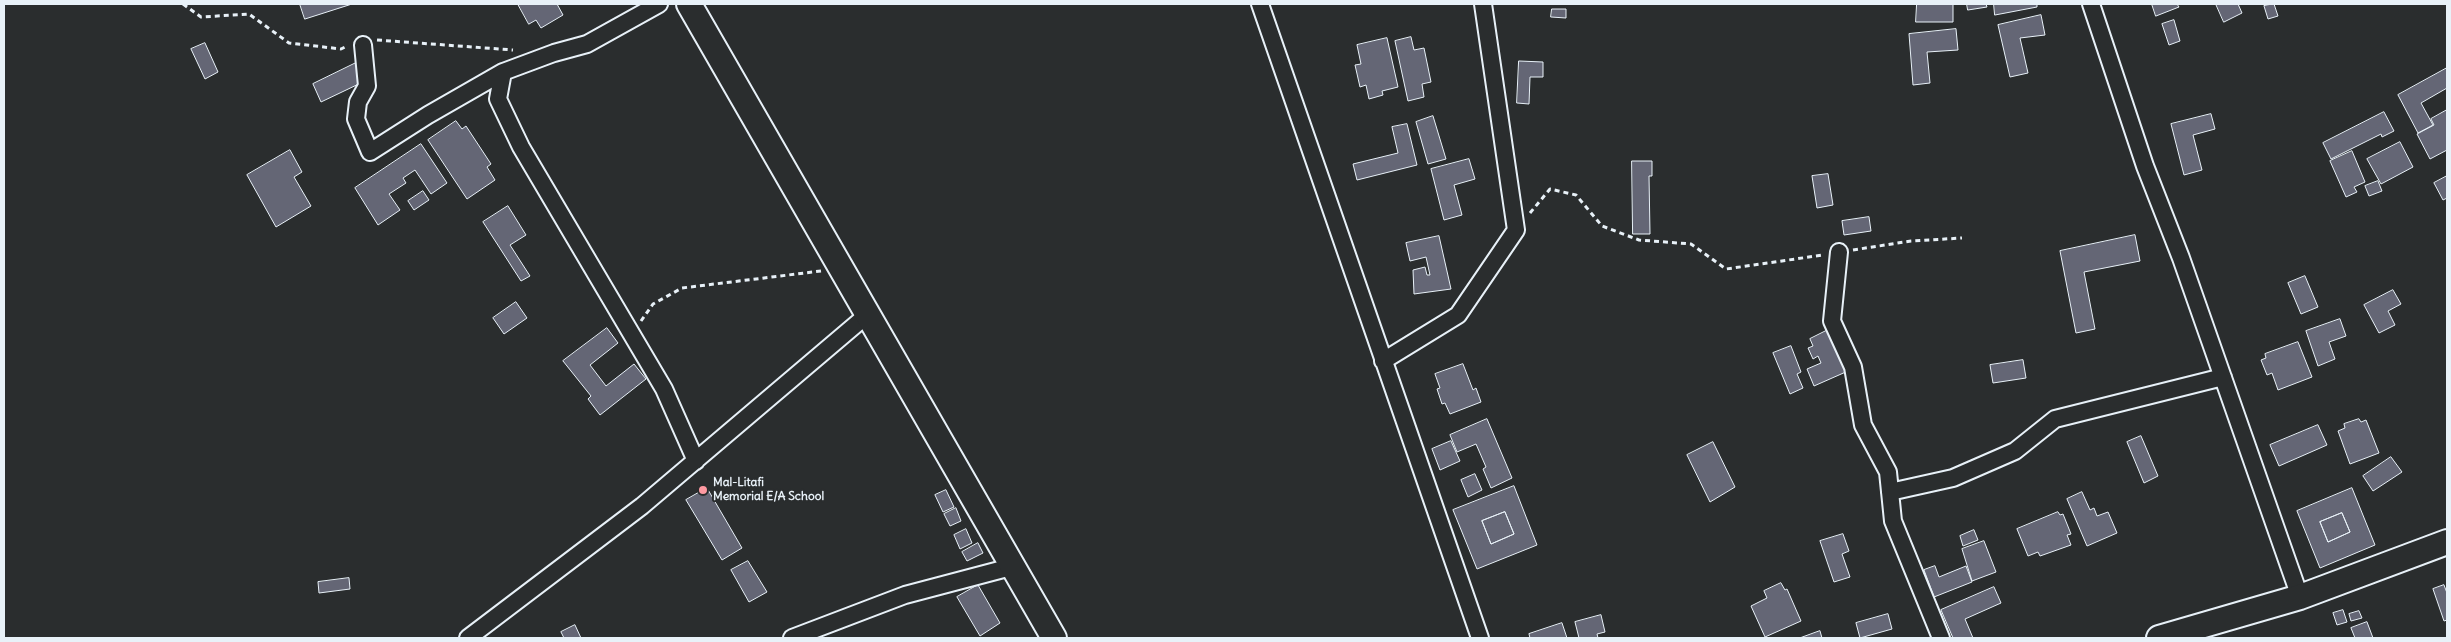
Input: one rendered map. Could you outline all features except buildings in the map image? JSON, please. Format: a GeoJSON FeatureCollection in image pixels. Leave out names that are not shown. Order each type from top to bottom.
{"type":"FeatureCollection","features":[{"type":"Feature","properties":{"kind":"main road"},"geometry":{"type":"LineString","coordinates":[[690,4],[1054,638]]}},
{"type":"Feature","properties":{"kind":"main road"},"geometry":{"type":"LineString","coordinates":[[2159,638],[2300,597],[2447,542]]}},
{"type":"Feature","properties":{"kind":"street"},"geometry":{"type":"LineString","coordinates":[[363,45],[367,86],[358,102],[356,119],[370,152],[428,115],[503,72],[554,53],[587,44],[659,4]]}},
{"type":"Feature","properties":{"kind":"street"},"geometry":{"type":"LineString","coordinates":[[1260,4],[1480,638]]}},
{"type":"Feature","properties":{"kind":"street"},"geometry":{"type":"LineString","coordinates":[[1383,361],[1458,315],[1516,230],[1483,4]]}},
{"type":"Feature","properties":{"kind":"street"},"geometry":{"type":"LineString","coordinates":[[2091,4],[2146,166],[2181,258],[2300,597]]}},
{"type":"Feature","properties":{"kind":"street"},"geometry":{"type":"LineString","coordinates":[[503,72],[498,99],[521,146],[664,389],[696,461]]}},
{"type":"Feature","properties":{"kind":"street"},"geometry":{"type":"LineString","coordinates":[[1839,252],[1832,320],[1853,367],[1863,425],[1888,472],[1893,521],[1941,638]]}},
{"type":"Feature","properties":{"kind":"street"},"geometry":{"type":"LineString","coordinates":[[468,638],[642,506],[867,315]]}},
{"type":"Feature","properties":{"kind":"street"},"geometry":{"type":"LineString","coordinates":[[1890,492],[1953,478],[2015,450],[2055,419],[2223,376]]}},
{"type":"Feature","properties":{"kind":"street"},"geometry":{"type":"LineString","coordinates":[[792,638],[905,595],[1012,567]]}},
{"type":"Feature","properties":{"kind":"path"},"geometry":{"type":"LineString","coordinates":[[1516,230],[1550,189],[1576,195],[1602,226],[1639,240],[1691,244],[1726,269],[1911,241],[1962,238]]}},
{"type":"Feature","properties":{"kind":"path"},"geometry":{"type":"LineString","coordinates":[[632,334],[653,304],[682,288],[840,267]]}},
{"type":"Feature","properties":{"kind":"place","name":"Mal-Litafi Memorial E/A School"},"geometry":{"type":"Point","coordinates":[703,490]}}]}
